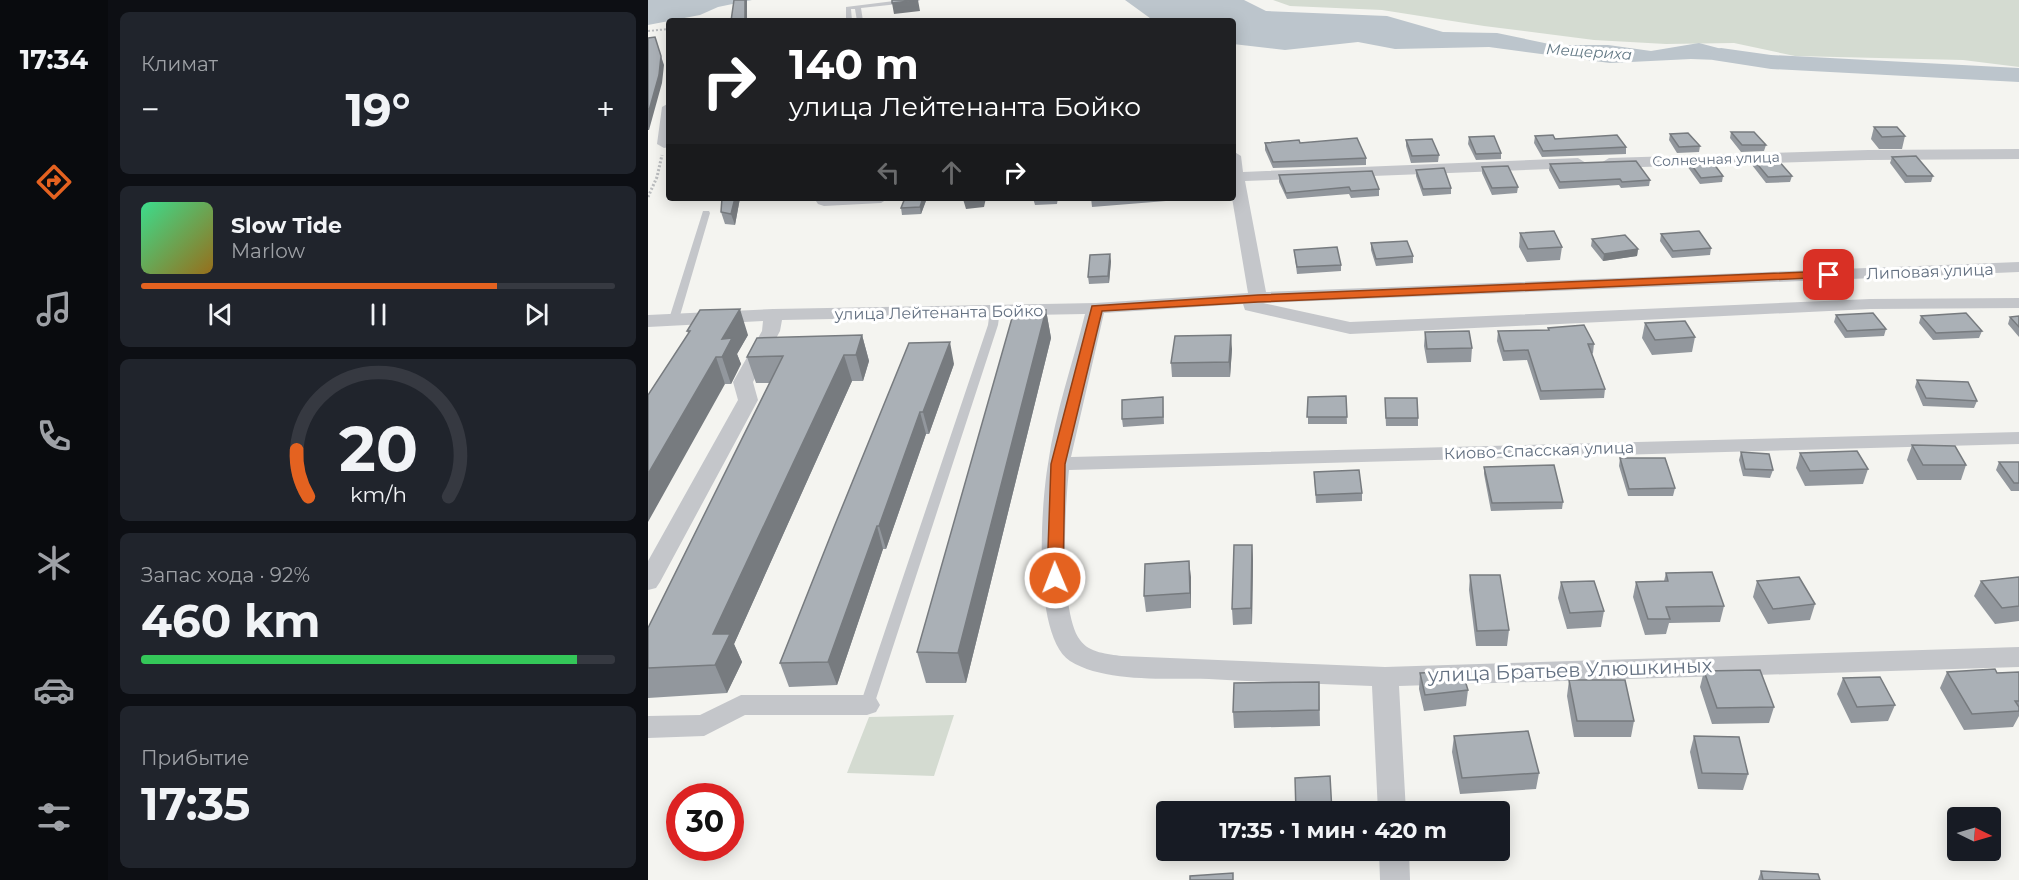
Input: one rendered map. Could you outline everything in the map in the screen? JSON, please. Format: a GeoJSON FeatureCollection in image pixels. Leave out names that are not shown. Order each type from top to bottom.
{"type":"FeatureCollection","features":[{"type":"Feature","properties":{"kind":"street"},"geometry":{"type":"LineString","coordinates":[[648,145],[666,143]]}},
{"type":"Feature","properties":{"kind":"street","name":"Солнечная улица"},"geometry":{"type":"LineString","coordinates":[[1236,177],[1388,169],[1821,156],[2019,154]]}},
{"type":"Feature","properties":{"kind":"street"},"geometry":{"type":"LineString","coordinates":[[1236,177],[1258,298]]}},
{"type":"Feature","properties":{"kind":"street","name":"Липовая улица"},"geometry":{"type":"LineString","coordinates":[[1230,301],[2019,267]]}},
{"type":"Feature","properties":{"kind":"street"},"geometry":{"type":"LineString","coordinates":[[1230,301],[1350,328],[1870,304],[2019,303]]}},
{"type":"Feature","properties":{"kind":"street","name":"улица Лейтенанта Бойко"},"geometry":{"type":"LineString","coordinates":[[648,321],[773,315],[1096,308],[1230,301]]}},
{"type":"Feature","properties":{"kind":"street","name":"улица Братьев Улюшкиных"},"geometry":{"type":"LineString","coordinates":[[1096,308],[1058,464],[1054,561],[1057,613],[1071,647],[1093,660],[1122,666],[1385,677],[2019,657]]}},
{"type":"Feature","properties":{"kind":"street"},"geometry":{"type":"LineString","coordinates":[[648,582],[748,400],[743,382],[771,331],[773,315]]}},
{"type":"Feature","properties":{"kind":"street","name":"Киово-Спасская улица"},"geometry":{"type":"LineString","coordinates":[[1058,464],[2019,438]]}},
{"type":"Feature","properties":{"kind":"street"},"geometry":{"type":"LineString","coordinates":[[1385,677],[1391,801]]}},
{"type":"Feature","properties":{"kind":"street"},"geometry":{"type":"LineString","coordinates":[[648,727],[704,725],[741,705],[867,705]]}},
{"type":"Feature","properties":{"kind":"street"},"geometry":{"type":"LineString","coordinates":[[1394,861],[1395,880]]}},
{"type":"Feature","properties":{"kind":"lane"},"geometry":{"type":"LineString","coordinates":[[849,18],[848,8],[917,0]]}},
{"type":"Feature","properties":{"kind":"lane"},"geometry":{"type":"LineString","coordinates":[[858,6],[860,18]]}},
{"type":"Feature","properties":{"kind":"lane"},"geometry":{"type":"LineString","coordinates":[[674,320],[706,213]]}},
{"type":"Feature","properties":{"kind":"lane"},"geometry":{"type":"LineString","coordinates":[[867,705],[993,325],[995,310]]}},
{"type":"Feature","properties":{"kind":"path"},"geometry":{"type":"LineString","coordinates":[[648,31],[666,29]]}},
{"type":"Feature","properties":{"kind":"path"},"geometry":{"type":"LineString","coordinates":[[648,197],[666,146]]}},
{"type":"Feature","properties":{"kind":"shaded area"},"geometry":{"type":"Polygon","coordinates":[[[1273,0],[2019,0],[2019,67],[1963,60],[1795,56],[1734,43],[1666,44],[1594,40],[1382,10],[1290,6],[1273,0]]]}},
{"type":"Feature","properties":{"kind":"shaded area"},"geometry":{"type":"Polygon","coordinates":[[[954,715],[934,776],[847,773],[869,717],[954,715]]]}},
{"type":"Feature","properties":{"kind":"water"},"geometry":{"type":"Polygon","coordinates":[[[648,0],[752,0],[718,7],[700,15],[666,18],[666,22],[648,25],[648,0]]]}},
{"type":"Feature","properties":{"kind":"water"},"geometry":{"type":"Polygon","coordinates":[[[1125,0],[1244,0],[1266,11],[1387,16],[1443,32],[1497,33],[1554,45],[1608,45],[1651,51],[1699,43],[1771,62],[1691,59],[1610,63],[1489,47],[1395,49],[1358,42],[1285,50],[1236,44],[1236,18],[1150,18],[1125,0]]]}},
{"type":"Feature","properties":{"kind":"building"},"geometry":{"type":"Polygon","coordinates":[[[734,0],[745,0],[745,18],[731,18],[734,0]]]}},
{"type":"Feature","properties":{"kind":"building"},"geometry":{"type":"Polygon","coordinates":[[[892,0],[918,0],[892,3],[892,0]]]}},
{"type":"Feature","properties":{"kind":"building"},"geometry":{"type":"Polygon","coordinates":[[[655,37],[661,56],[659,75],[648,114],[648,38],[655,37]]]}},
{"type":"Feature","properties":{"kind":"building"},"geometry":{"type":"Polygon","coordinates":[[[1874,127],[1897,127],[1905,136],[1882,137],[1874,127]]]}},
{"type":"Feature","properties":{"kind":"building"},"geometry":{"type":"Polygon","coordinates":[[[1731,132],[1754,132],[1766,145],[1742,145],[1731,132]]]}},
{"type":"Feature","properties":{"kind":"building"},"geometry":{"type":"Polygon","coordinates":[[[1688,133],[1700,146],[1679,147],[1670,134],[1688,133]]]}},
{"type":"Feature","properties":{"kind":"building"},"geometry":{"type":"Polygon","coordinates":[[[1553,135],[1555,139],[1617,135],[1626,147],[1543,151],[1535,136],[1553,135]]]}},
{"type":"Feature","properties":{"kind":"building"},"geometry":{"type":"Polygon","coordinates":[[[1494,136],[1501,153],[1476,154],[1469,137],[1494,136]]]}},
{"type":"Feature","properties":{"kind":"building"},"geometry":{"type":"Polygon","coordinates":[[[1357,138],[1366,158],[1273,162],[1265,143],[1299,140],[1300,143],[1357,138]]]}},
{"type":"Feature","properties":{"kind":"building"},"geometry":{"type":"Polygon","coordinates":[[[1432,139],[1439,155],[1412,156],[1406,140],[1432,139]]]}},
{"type":"Feature","properties":{"kind":"building"},"geometry":{"type":"Polygon","coordinates":[[[1916,156],[1933,176],[1907,176],[1892,157],[1916,156]]]}},
{"type":"Feature","properties":{"kind":"building"},"geometry":{"type":"Polygon","coordinates":[[[1753,159],[1777,159],[1792,176],[1768,177],[1753,159]]]}},
{"type":"Feature","properties":{"kind":"building"},"geometry":{"type":"Polygon","coordinates":[[[1688,160],[1711,160],[1723,176],[1701,178],[1688,160]]]}},
{"type":"Feature","properties":{"kind":"building"},"geometry":{"type":"Polygon","coordinates":[[[1636,161],[1650,180],[1560,182],[1550,164],[1636,161]]]}},
{"type":"Feature","properties":{"kind":"building"},"geometry":{"type":"Polygon","coordinates":[[[1508,166],[1518,187],[1492,188],[1482,167],[1508,166]]]}},
{"type":"Feature","properties":{"kind":"building"},"geometry":{"type":"Polygon","coordinates":[[[1444,168],[1451,188],[1423,189],[1416,170],[1444,168]]]}},
{"type":"Feature","properties":{"kind":"building"},"geometry":{"type":"Polygon","coordinates":[[[1372,171],[1379,189],[1351,191],[1349,187],[1286,193],[1279,175],[1372,171]]]}},
{"type":"Feature","properties":{"kind":"building"},"geometry":{"type":"Polygon","coordinates":[[[722,201],[734,201],[731,214],[721,212],[722,201]]]}},
{"type":"Feature","properties":{"kind":"building"},"geometry":{"type":"Polygon","coordinates":[[[904,201],[922,201],[920,207],[901,208],[904,201]]]}},
{"type":"Feature","properties":{"kind":"building"},"geometry":{"type":"Polygon","coordinates":[[[1554,231],[1562,247],[1528,249],[1520,233],[1554,231]]]}},
{"type":"Feature","properties":{"kind":"building"},"geometry":{"type":"Polygon","coordinates":[[[1699,231],[1711,248],[1673,251],[1661,234],[1699,231]]]}},
{"type":"Feature","properties":{"kind":"building"},"geometry":{"type":"Polygon","coordinates":[[[1625,235],[1638,249],[1604,254],[1592,239],[1625,235]]]}},
{"type":"Feature","properties":{"kind":"building"},"geometry":{"type":"Polygon","coordinates":[[[1407,241],[1413,256],[1376,259],[1371,243],[1407,241]]]}},
{"type":"Feature","properties":{"kind":"building"},"geometry":{"type":"Polygon","coordinates":[[[1337,247],[1341,265],[1297,267],[1294,250],[1337,247]]]}},
{"type":"Feature","properties":{"kind":"building"},"geometry":{"type":"Polygon","coordinates":[[[1110,254],[1108,276],[1088,277],[1090,255],[1110,254]]]}},
{"type":"Feature","properties":{"kind":"building"},"geometry":{"type":"Polygon","coordinates":[[[740,309],[722,339],[732,338],[722,357],[716,357],[648,474],[648,395],[690,331],[687,331],[700,310],[740,309]]]}},
{"type":"Feature","properties":{"kind":"building"},"geometry":{"type":"Polygon","coordinates":[[[1046,310],[958,653],[917,652],[1014,311],[1046,310]]]}},
{"type":"Feature","properties":{"kind":"building"},"geometry":{"type":"Polygon","coordinates":[[[1873,313],[1886,329],[1847,331],[1836,315],[1873,313]]]}},
{"type":"Feature","properties":{"kind":"building"},"geometry":{"type":"Polygon","coordinates":[[[1966,313],[1982,331],[1936,333],[1921,316],[1966,313]]]}},
{"type":"Feature","properties":{"kind":"building"},"geometry":{"type":"Polygon","coordinates":[[[2019,316],[2019,327],[2010,317],[2019,316]]]}},
{"type":"Feature","properties":{"kind":"building"},"geometry":{"type":"Polygon","coordinates":[[[1685,321],[1695,337],[1655,340],[1645,323],[1685,321]]]}},
{"type":"Feature","properties":{"kind":"building"},"geometry":{"type":"Polygon","coordinates":[[[1584,325],[1594,344],[1588,344],[1605,389],[1541,391],[1528,350],[1504,351],[1498,331],[1549,330],[1548,328],[1584,325]]]}},
{"type":"Feature","properties":{"kind":"building"},"geometry":{"type":"Polygon","coordinates":[[[1469,331],[1472,348],[1427,349],[1425,332],[1469,331]]]}},
{"type":"Feature","properties":{"kind":"building"},"geometry":{"type":"Polygon","coordinates":[[[862,335],[856,355],[844,355],[713,634],[730,634],[715,665],[648,668],[648,628],[783,356],[747,357],[757,338],[862,335]]]}},
{"type":"Feature","properties":{"kind":"building"},"geometry":{"type":"Polygon","coordinates":[[[1231,335],[1229,362],[1171,363],[1175,336],[1231,335]]]}},
{"type":"Feature","properties":{"kind":"building"},"geometry":{"type":"Polygon","coordinates":[[[950,342],[923,412],[920,412],[828,662],[780,663],[909,343],[950,342]]]}},
{"type":"Feature","properties":{"kind":"building"},"geometry":{"type":"Polygon","coordinates":[[[1917,380],[1968,382],[1977,401],[1926,398],[1917,380]]]}},
{"type":"Feature","properties":{"kind":"building"},"geometry":{"type":"Polygon","coordinates":[[[1346,396],[1347,417],[1307,417],[1308,397],[1346,396]]]}},
{"type":"Feature","properties":{"kind":"building"},"geometry":{"type":"Polygon","coordinates":[[[1163,397],[1163,417],[1122,419],[1122,400],[1163,397]]]}},
{"type":"Feature","properties":{"kind":"building"},"geometry":{"type":"Polygon","coordinates":[[[1385,398],[1417,398],[1418,418],[1386,418],[1385,398]]]}},
{"type":"Feature","properties":{"kind":"building"},"geometry":{"type":"Polygon","coordinates":[[[1912,445],[1955,446],[1966,465],[1923,465],[1912,445]]]}},
{"type":"Feature","properties":{"kind":"building"},"geometry":{"type":"Polygon","coordinates":[[[1857,451],[1868,469],[1810,471],[1800,453],[1857,451]]]}},
{"type":"Feature","properties":{"kind":"building"},"geometry":{"type":"Polygon","coordinates":[[[1741,452],[1769,454],[1773,470],[1745,469],[1741,452]]]}},
{"type":"Feature","properties":{"kind":"building"},"geometry":{"type":"Polygon","coordinates":[[[1620,458],[1665,458],[1675,488],[1629,489],[1620,458]]]}},
{"type":"Feature","properties":{"kind":"building"},"geometry":{"type":"Polygon","coordinates":[[[1999,462],[2019,462],[2019,483],[2014,483],[1999,462]]]}},
{"type":"Feature","properties":{"kind":"building"},"geometry":{"type":"Polygon","coordinates":[[[1554,465],[1563,502],[1492,503],[1484,467],[1554,465]]]}},
{"type":"Feature","properties":{"kind":"building"},"geometry":{"type":"Polygon","coordinates":[[[1359,470],[1362,493],[1316,495],[1314,472],[1359,470]]]}},
{"type":"Feature","properties":{"kind":"building"},"geometry":{"type":"Polygon","coordinates":[[[1234,545],[1252,545],[1251,608],[1232,609],[1234,545]]]}},
{"type":"Feature","properties":{"kind":"building"},"geometry":{"type":"Polygon","coordinates":[[[1189,561],[1190,593],[1144,596],[1145,564],[1189,561]]]}},
{"type":"Feature","properties":{"kind":"building"},"geometry":{"type":"Polygon","coordinates":[[[1712,572],[1724,606],[1666,607],[1670,619],[1648,619],[1636,582],[1668,581],[1666,573],[1712,572]]]}},
{"type":"Feature","properties":{"kind":"building"},"geometry":{"type":"Polygon","coordinates":[[[1470,575],[1500,575],[1509,630],[1477,631],[1470,575]]]}},
{"type":"Feature","properties":{"kind":"building"},"geometry":{"type":"Polygon","coordinates":[[[1799,577],[1815,604],[1773,609],[1757,581],[1799,577]]]}},
{"type":"Feature","properties":{"kind":"building"},"geometry":{"type":"Polygon","coordinates":[[[2019,577],[2019,606],[2002,608],[1981,581],[2019,577]]]}},
{"type":"Feature","properties":{"kind":"building"},"geometry":{"type":"Polygon","coordinates":[[[1594,581],[1604,611],[1570,613],[1561,582],[1594,581]]]}},
{"type":"Feature","properties":{"kind":"building"},"geometry":{"type":"Polygon","coordinates":[[[1995,669],[1997,673],[2019,672],[2019,701],[2015,701],[2019,711],[1972,714],[1947,672],[1995,669]]]}},
{"type":"Feature","properties":{"kind":"building"},"geometry":{"type":"Polygon","coordinates":[[[1760,670],[1774,707],[1717,708],[1704,671],[1760,670]]]}},
{"type":"Feature","properties":{"kind":"building"},"geometry":{"type":"Polygon","coordinates":[[[1462,671],[1468,690],[1425,695],[1420,673],[1462,671]]]}},
{"type":"Feature","properties":{"kind":"building"},"geometry":{"type":"Polygon","coordinates":[[[1880,677],[1895,705],[1857,707],[1843,678],[1880,677]]]}},
{"type":"Feature","properties":{"kind":"building"},"geometry":{"type":"Polygon","coordinates":[[[1569,680],[1625,680],[1634,721],[1577,721],[1569,680]]]}},
{"type":"Feature","properties":{"kind":"building"},"geometry":{"type":"Polygon","coordinates":[[[1319,682],[1319,710],[1233,712],[1234,683],[1319,682]]]}},
{"type":"Feature","properties":{"kind":"building"},"geometry":{"type":"Polygon","coordinates":[[[1528,731],[1539,773],[1462,778],[1454,736],[1528,731]]]}},
{"type":"Feature","properties":{"kind":"building"},"geometry":{"type":"Polygon","coordinates":[[[1694,736],[1739,737],[1748,774],[1702,773],[1694,736]]]}},
{"type":"Feature","properties":{"kind":"building"},"geometry":{"type":"Polygon","coordinates":[[[1330,776],[1331,801],[1296,801],[1295,778],[1330,776]]]}},
{"type":"Feature","properties":{"kind":"building"},"geometry":{"type":"Polygon","coordinates":[[[1761,871],[1818,874],[1820,880],[1763,880],[1761,871]]]}},
{"type":"Feature","properties":{"kind":"building"},"geometry":{"type":"Polygon","coordinates":[[[1233,873],[1233,880],[1190,880],[1190,876],[1233,873]]]}},
{"type":"Feature","properties":{"kind":"waterway","name":"Мещериха"},"geometry":{"type":"LineString","coordinates":[[1721,55],[1771,62],[2019,75]]}},
{"type":"Feature","properties":{"kind":"route"},"geometry":{"type":"LineString","coordinates":[[1055,578],[1058,464],[1096,308],[1258,298],[1829,275]]}}]}
